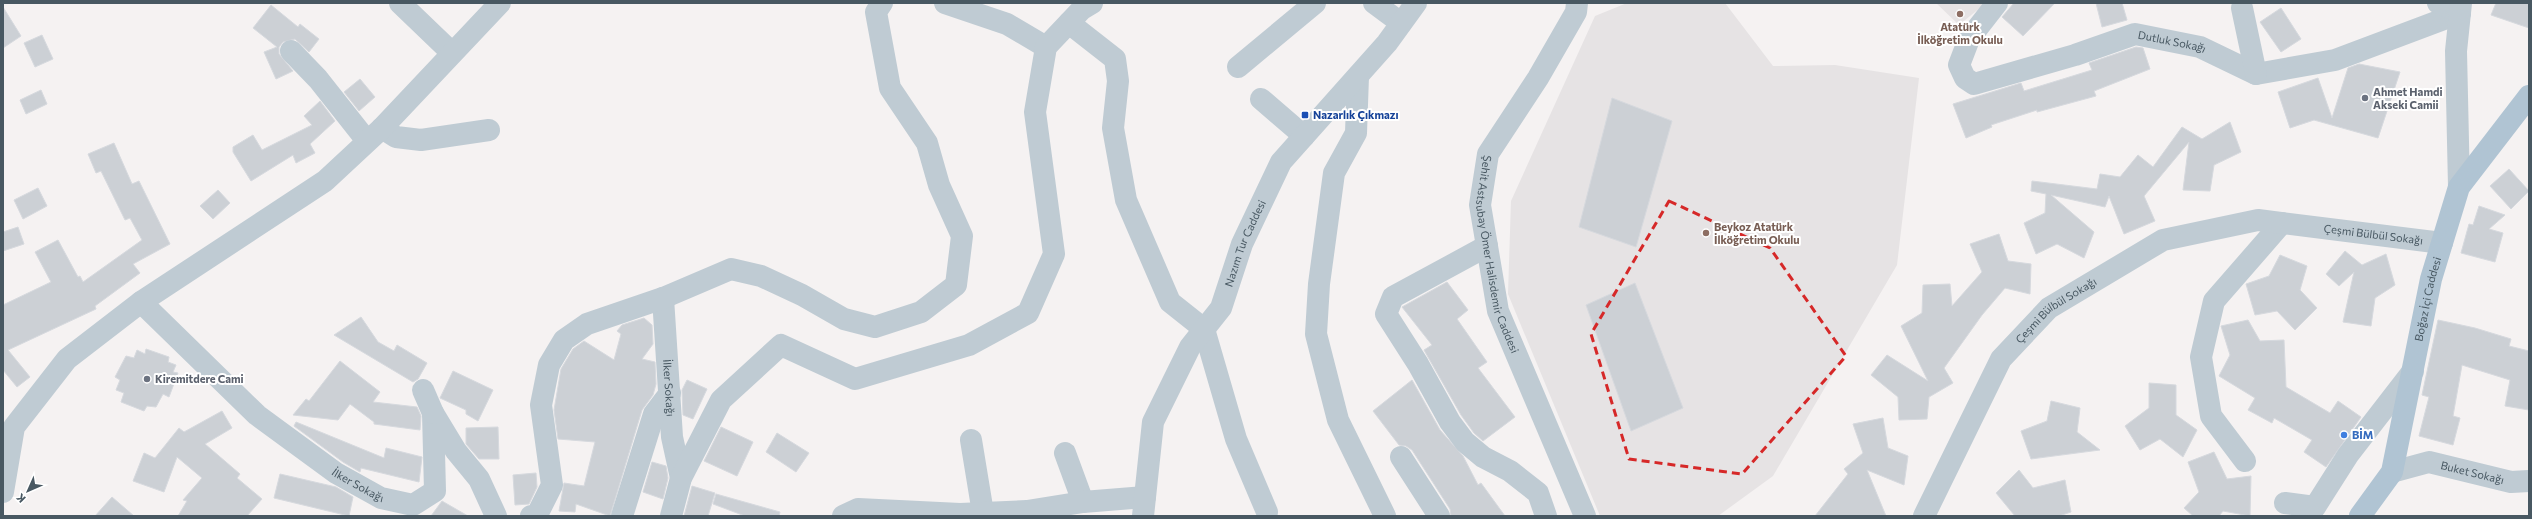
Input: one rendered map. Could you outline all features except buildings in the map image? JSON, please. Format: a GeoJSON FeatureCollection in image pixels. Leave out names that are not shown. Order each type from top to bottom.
{"type":"FeatureCollection","features":[{"type":"Feature","properties":{"kind":"main road","name":"Boğaz İçi Caddesi"},"geometry":{"type":"LineString","coordinates":[[2360,516],[2392,472],[2431,280],[2459,187],[2529,96]]}},
{"type":"Feature","properties":{"kind":"street"},"geometry":{"type":"LineString","coordinates":[[400,3],[451,52]]}},
{"type":"Feature","properties":{"kind":"street"},"geometry":{"type":"LineString","coordinates":[[3,492],[14,427],[67,360],[141,302],[325,181],[375,134],[451,52],[500,3]]}},
{"type":"Feature","properties":{"kind":"street"},"geometry":{"type":"LineString","coordinates":[[531,516],[537,515],[552,485],[541,405],[549,365],[564,340],[587,324],[663,298],[731,269],[761,276],[802,295],[844,319],[875,327],[921,312],[956,285],[962,236],[939,185],[927,143],[890,88],[876,12],[882,3]]}},
{"type":"Feature","properties":{"kind":"street"},"geometry":{"type":"LineString","coordinates":[[945,3],[1007,24],[1046,48]]}},
{"type":"Feature","properties":{"kind":"street"},"geometry":{"type":"LineString","coordinates":[[671,516],[681,478],[720,400],[781,345],[855,378],[969,345],[1028,313],[1054,254],[1035,112],[1046,48],[1082,9],[1092,3]]}},
{"type":"Feature","properties":{"kind":"street"},"geometry":{"type":"LineString","coordinates":[[1238,67],[1315,3]]}},
{"type":"Feature","properties":{"kind":"street"},"geometry":{"type":"LineString","coordinates":[[1374,3],[1401,23]]}},
{"type":"Feature","properties":{"kind":"street","name":"Nazım Tur Caddesi"},"geometry":{"type":"LineString","coordinates":[[1144,506],[1153,422],[1190,347],[1221,308],[1242,244],[1281,162],[1358,76],[1416,3]]}},
{"type":"Feature","properties":{"kind":"street","name":"Şehit Astsubay Ömer Halisdemir Caddesi"},"geometry":{"type":"LineString","coordinates":[[1577,3],[1576,12],[1538,78],[1488,154],[1480,205],[1498,311],[1586,516]]}},
{"type":"Feature","properties":{"kind":"street","name":"Dutluk Sokağı"},"geometry":{"type":"LineString","coordinates":[[1997,3],[1970,39],[1959,65],[1965,78],[1974,84],[2075,56],[2135,34],[2200,47],[2256,74]]}},
{"type":"Feature","properties":{"kind":"street"},"geometry":{"type":"LineString","coordinates":[[2438,3],[2461,8]]}},
{"type":"Feature","properties":{"kind":"street"},"geometry":{"type":"LineString","coordinates":[[2242,8],[2256,74],[2335,60],[2461,8]]}},
{"type":"Feature","properties":{"kind":"street"},"geometry":{"type":"LineString","coordinates":[[2459,187],[2456,51],[2461,8]]}},
{"type":"Feature","properties":{"kind":"street"},"geometry":{"type":"LineString","coordinates":[[1069,23],[1115,59],[1118,81],[1113,128],[1126,200],[1170,302],[1204,329],[1236,439],[1267,512]]}},
{"type":"Feature","properties":{"kind":"street"},"geometry":{"type":"LineString","coordinates":[[291,51],[375,134],[421,140],[489,130]]}},
{"type":"Feature","properties":{"kind":"street"},"geometry":{"type":"LineString","coordinates":[[1358,76],[1356,133],[1334,173],[1319,284],[1316,334],[1338,420],[1385,516]]}},
{"type":"Feature","properties":{"kind":"street"},"geometry":{"type":"LineString","coordinates":[[1261,99],[1304,136]]}},
{"type":"Feature","properties":{"kind":"street","name":"Çeşmi Bülbül Sokağı"},"geometry":{"type":"LineString","coordinates":[[1924,516],[2001,359],[2049,308],[2163,240],[2258,220],[2442,243]]}},
{"type":"Feature","properties":{"kind":"street"},"geometry":{"type":"LineString","coordinates":[[2245,461],[2211,416],[2201,357],[2214,301],[2282,223]]}},
{"type":"Feature","properties":{"kind":"street"},"geometry":{"type":"LineString","coordinates":[[1487,246],[1393,297],[1386,314],[1418,364],[1450,422],[1465,442],[1483,458],[1510,471],[1538,493],[1546,516]]}},
{"type":"Feature","properties":{"kind":"street","name":"İlker Sokağı"},"geometry":{"type":"LineString","coordinates":[[663,298],[672,437],[681,478]]}},
{"type":"Feature","properties":{"kind":"street","name":"İlker Sokağı"},"geometry":{"type":"LineString","coordinates":[[141,302],[257,415],[336,473],[380,498],[413,506],[435,491],[433,413]]}},
{"type":"Feature","properties":{"kind":"street"},"geometry":{"type":"LineString","coordinates":[[2286,503],[2315,507],[2348,455],[2412,371]]}},
{"type":"Feature","properties":{"kind":"street"},"geometry":{"type":"LineString","coordinates":[[423,390],[433,413],[456,451],[479,479],[496,516]]}},
{"type":"Feature","properties":{"kind":"street"},"geometry":{"type":"LineString","coordinates":[[622,516],[654,414],[670,393]]}},
{"type":"Feature","properties":{"kind":"street"},"geometry":{"type":"LineString","coordinates":[[971,440],[983,513]]}},
{"type":"Feature","properties":{"kind":"street"},"geometry":{"type":"LineString","coordinates":[[1065,453],[1083,502]]}},
{"type":"Feature","properties":{"kind":"street"},"geometry":{"type":"LineString","coordinates":[[1401,457],[1439,516]]}},
{"type":"Feature","properties":{"kind":"street","name":"Buket Sokağı"},"geometry":{"type":"LineString","coordinates":[[2392,472],[2429,462],[2511,482],[2529,481]]}},
{"type":"Feature","properties":{"kind":"street"},"geometry":{"type":"LineString","coordinates":[[843,516],[858,509],[960,514],[1027,511],[1083,502],[1144,506]]}},
{"type":"Feature","properties":{"kind":"highlighted area"},"geometry":{"type":"Polygon","coordinates":[[[1669,201],[1770,248],[1846,356],[1742,474],[1629,459],[1591,334],[1669,201]]]}},
{"type":"Feature","properties":{"kind":"shaded area","name":"Beykoz Atatürk İlköğretim Okulu"},"geometry":{"type":"Polygon","coordinates":[[[1627,3],[1725,3],[1773,66],[1835,65],[1919,78],[1897,265],[1773,476],[1718,516],[1600,516],[1508,294],[1511,201],[1595,16],[1627,3]]]}},
{"type":"Feature","properties":{"kind":"shaded area","name":"Atatürk İlköğretim Okulu"},"geometry":{"type":"Polygon","coordinates":[[[1936,3],[1986,3],[1959,25],[1936,3]]]}},
{"type":"Feature","properties":{"kind":"place","name":"Atatürk İlköğretim Okulu"},"geometry":{"type":"Point","coordinates":[1960,14]}},
{"type":"Feature","properties":{"kind":"place","name":"Ahmet Hamdi Akseki Camii"},"geometry":{"type":"Point","coordinates":[2365,98]}},
{"type":"Feature","properties":{"kind":"place","name":"Nazarlık Çıkmazı"},"geometry":{"type":"Point","coordinates":[1305,115]}},
{"type":"Feature","properties":{"kind":"place","name":"Beykoz Atatürk İlköğretim Okulu"},"geometry":{"type":"Point","coordinates":[1706,233]}},
{"type":"Feature","properties":{"kind":"place","name":"Kiremitdere Cami"},"geometry":{"type":"Point","coordinates":[147,379]}},
{"type":"Feature","properties":{"kind":"place","name":"BİM"},"geometry":{"type":"Point","coordinates":[2344,435]}}]}
